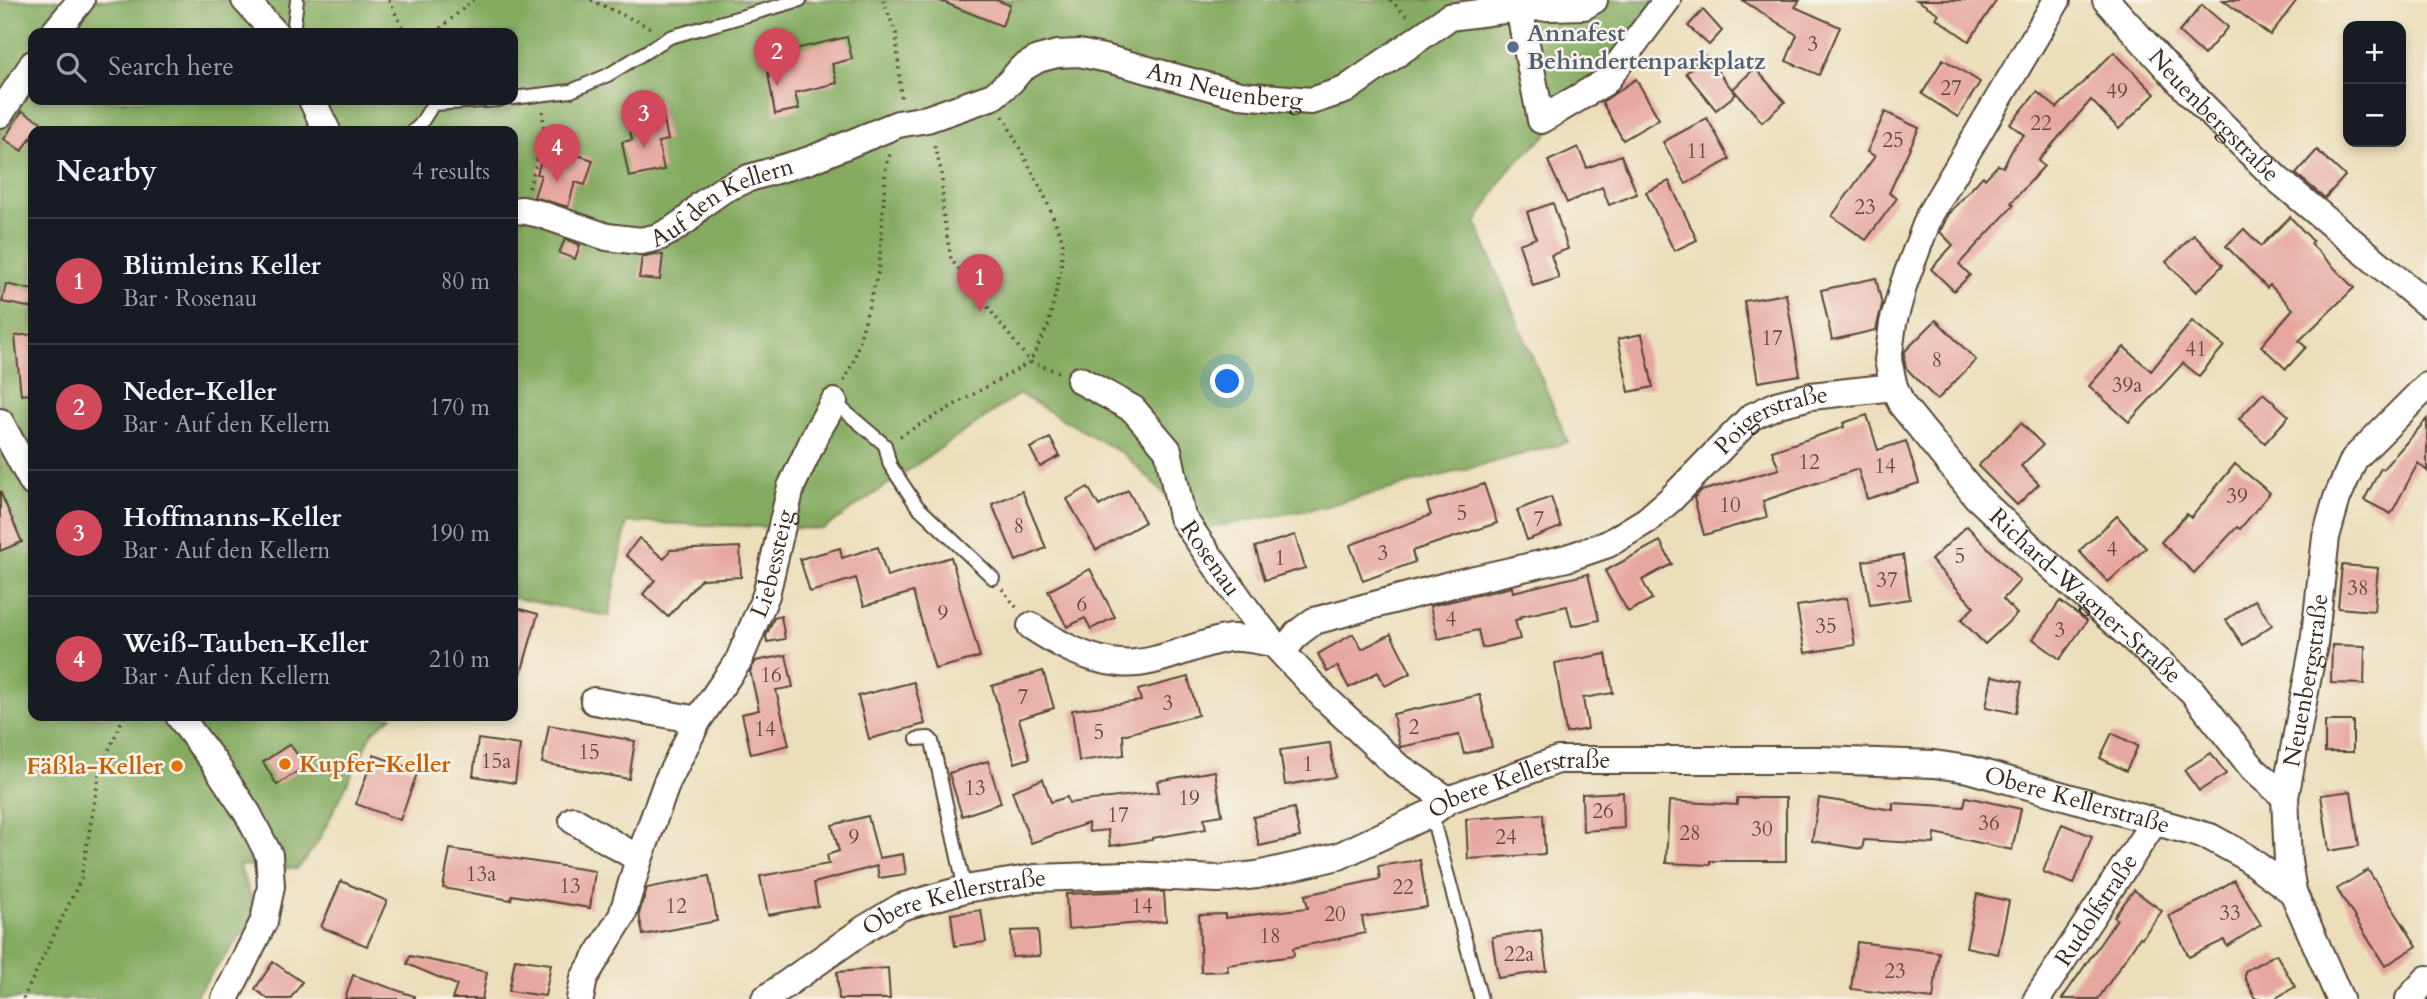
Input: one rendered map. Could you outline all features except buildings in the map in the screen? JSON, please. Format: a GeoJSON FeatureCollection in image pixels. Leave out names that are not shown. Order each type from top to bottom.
{"type":"FeatureCollection","features":[{"type":"Feature","properties":{"kind":"street"},"geometry":{"type":"LineString","coordinates":[[58,28],[81,0]]}},
{"type":"Feature","properties":{"kind":"street"},"geometry":{"type":"LineString","coordinates":[[245,0],[270,28]]}},
{"type":"Feature","properties":{"kind":"street","name":"Am Neuenberg"},"geometry":{"type":"LineString","coordinates":[[928,119],[993,96],[1021,69],[1038,59],[1057,54],[1079,53],[1108,59],[1240,95],[1311,101],[1345,90],[1450,17],[1519,8],[1584,6],[1594,0]]}},
{"type":"Feature","properties":{"kind":"street"},"geometry":{"type":"LineString","coordinates":[[1519,8],[1541,120],[1605,82],[1667,0]]}},
{"type":"Feature","properties":{"kind":"street"},"geometry":{"type":"LineString","coordinates":[[1894,387],[1888,360],[1893,323],[1904,283],[1930,214],[2056,0]]}},
{"type":"Feature","properties":{"kind":"street","name":"Neuenbergstraße"},"geometry":{"type":"LineString","coordinates":[[2106,0],[2189,92],[2276,178],[2427,304]]}},
{"type":"Feature","properties":{"kind":"street"},"geometry":{"type":"LineString","coordinates":[[0,114],[28,72]]}},
{"type":"Feature","properties":{"kind":"street"},"geometry":{"type":"LineString","coordinates":[[314,105],[325,126]]}},
{"type":"Feature","properties":{"kind":"street","name":"Auf den Kellern"},"geometry":{"type":"LineString","coordinates":[[518,210],[607,237],[641,241],[659,237],[671,230],[724,189],[749,178],[810,160],[898,124],[928,119]]}},
{"type":"Feature","properties":{"kind":"street","name":"Rosenau"},"geometry":{"type":"LineString","coordinates":[[1080,380],[1133,409],[1168,450],[1182,517],[1247,610],[1324,697],[1439,806]]}},
{"type":"Feature","properties":{"kind":"street","name":"Neuenbergstraße"},"geometry":{"type":"LineString","coordinates":[[2340,999],[2293,892],[2288,861],[2286,797],[2314,643],[2326,537],[2337,498],[2354,459],[2427,386]]}},
{"type":"Feature","properties":{"kind":"street","name":"Poigerstraße"},"geometry":{"type":"LineString","coordinates":[[1278,648],[1314,621],[1567,558],[1608,544],[1647,520],[1671,499],[1751,417],[1779,404],[1811,396],[1894,387]]}},
{"type":"Feature","properties":{"kind":"street","name":"Richard-Wagner-Straße"},"geometry":{"type":"LineString","coordinates":[[1894,387],[1902,405],[1976,496],[2192,691],[2254,770],[2286,797]]}},
{"type":"Feature","properties":{"kind":"street","name":"Liebessteig"},"geometry":{"type":"LineString","coordinates":[[580,999],[584,978],[622,916],[667,782],[698,720],[739,660],[766,595],[791,487],[834,402]]}},
{"type":"Feature","properties":{"kind":"street"},"geometry":{"type":"LineString","coordinates":[[0,422],[28,474]]}},
{"type":"Feature","properties":{"kind":"street"},"geometry":{"type":"LineString","coordinates":[[1031,626],[1056,642],[1088,656],[1121,663],[1147,661],[1232,638],[1278,648]]}},
{"type":"Feature","properties":{"kind":"street"},"geometry":{"type":"LineString","coordinates":[[594,701],[698,720]]}},
{"type":"Feature","properties":{"kind":"street"},"geometry":{"type":"LineString","coordinates":[[183,721],[248,814],[269,855],[271,886],[264,921],[225,999]]}},
{"type":"Feature","properties":{"kind":"street","name":"Obere Kellerstraße"},"geometry":{"type":"LineString","coordinates":[[765,999],[866,928],[901,907],[965,889],[1035,878],[1127,875],[1218,879],[1257,875],[1339,856],[1439,806],[1558,760],[1832,760],[1934,764],[1969,769],[2210,837],[2243,855],[2293,892]]}},
{"type":"Feature","properties":{"kind":"street"},"geometry":{"type":"LineString","coordinates":[[573,820],[639,859]]}},
{"type":"Feature","properties":{"kind":"street","name":"Rudolfstraße"},"geometry":{"type":"LineString","coordinates":[[2037,999],[2154,821]]}},
{"type":"Feature","properties":{"kind":"street"},"geometry":{"type":"LineString","coordinates":[[2409,999],[2427,979]]}},
{"type":"Feature","properties":{"kind":"lane"},"geometry":{"type":"LineString","coordinates":[[294,28],[297,0]]}},
{"type":"Feature","properties":{"kind":"lane"},"geometry":{"type":"LineString","coordinates":[[518,98],[571,91],[608,75],[670,37],[800,0]]}},
{"type":"Feature","properties":{"kind":"lane"},"geometry":{"type":"LineString","coordinates":[[419,126],[432,105]]}},
{"type":"Feature","properties":{"kind":"lane"},"geometry":{"type":"LineString","coordinates":[[834,402],[885,445],[890,466],[917,506],[993,578]]}},
{"type":"Feature","properties":{"kind":"lane"},"geometry":{"type":"LineString","coordinates":[[917,739],[929,738],[932,741],[965,889]]}},
{"type":"Feature","properties":{"kind":"lane"},"geometry":{"type":"LineString","coordinates":[[1439,806],[1481,999]]}},
{"type":"Feature","properties":{"kind":"path"},"geometry":{"type":"LineString","coordinates":[[389,0],[403,28]]}},
{"type":"Feature","properties":{"kind":"path"},"geometry":{"type":"LineString","coordinates":[[441,28],[473,0]]}},
{"type":"Feature","properties":{"kind":"path"},"geometry":{"type":"LineString","coordinates":[[591,0],[670,37]]}},
{"type":"Feature","properties":{"kind":"path"},"geometry":{"type":"LineString","coordinates":[[834,402],[854,360],[879,269],[886,165],[898,124],[901,96],[895,33],[883,0]]}},
{"type":"Feature","properties":{"kind":"path"},"geometry":{"type":"LineString","coordinates":[[518,210],[544,136],[542,95]]}},
{"type":"Feature","properties":{"kind":"path"},"geometry":{"type":"LineString","coordinates":[[885,445],[1030,362],[1048,326],[1061,269],[1063,241],[1045,197],[993,96]]}},
{"type":"Feature","properties":{"kind":"path"},"geometry":{"type":"LineString","coordinates":[[928,119],[942,173],[943,213],[951,259],[1030,362],[1080,380]]}},
{"type":"Feature","properties":{"kind":"path"},"geometry":{"type":"LineString","coordinates":[[993,578],[1031,626]]}},
{"type":"Feature","properties":{"kind":"path"},"geometry":{"type":"LineString","coordinates":[[23,999],[81,880],[100,770],[122,721]]}},
{"type":"Feature","properties":{"kind":"green space"},"geometry":{"type":"Polygon","coordinates":[[[0,0],[1659,0],[1620,68],[1509,169],[1476,223],[1568,442],[1319,508],[1200,529],[1125,455],[1019,394],[823,529],[627,522],[609,616],[518,599],[518,126],[28,126],[28,721],[386,721],[373,732],[317,844],[297,869],[239,865],[257,913],[193,999],[0,999],[0,0]]]}},
{"type":"Feature","properties":{"kind":"place","name":"Annafest Behindertenparkplatz"},"geometry":{"type":"Point","coordinates":[1513,47]}},
{"type":"Feature","properties":{"kind":"place","name":"Neder-Keller"},"geometry":{"type":"Point","coordinates":[777,86]}},
{"type":"Feature","properties":{"kind":"place","name":"Hoffmanns-Keller"},"geometry":{"type":"Point","coordinates":[644,148]}},
{"type":"Feature","properties":{"kind":"place","name":"Weiß-Tauben-Keller"},"geometry":{"type":"Point","coordinates":[557,182]}},
{"type":"Feature","properties":{"kind":"place","name":"Blümleins Keller"},"geometry":{"type":"Point","coordinates":[980,312]}},
{"type":"Feature","properties":{"kind":"place","name":"Kupfer-Keller"},"geometry":{"type":"Point","coordinates":[285,764]}},
{"type":"Feature","properties":{"kind":"place","name":"Fäßla-Keller"},"geometry":{"type":"Point","coordinates":[177,766]}}]}
